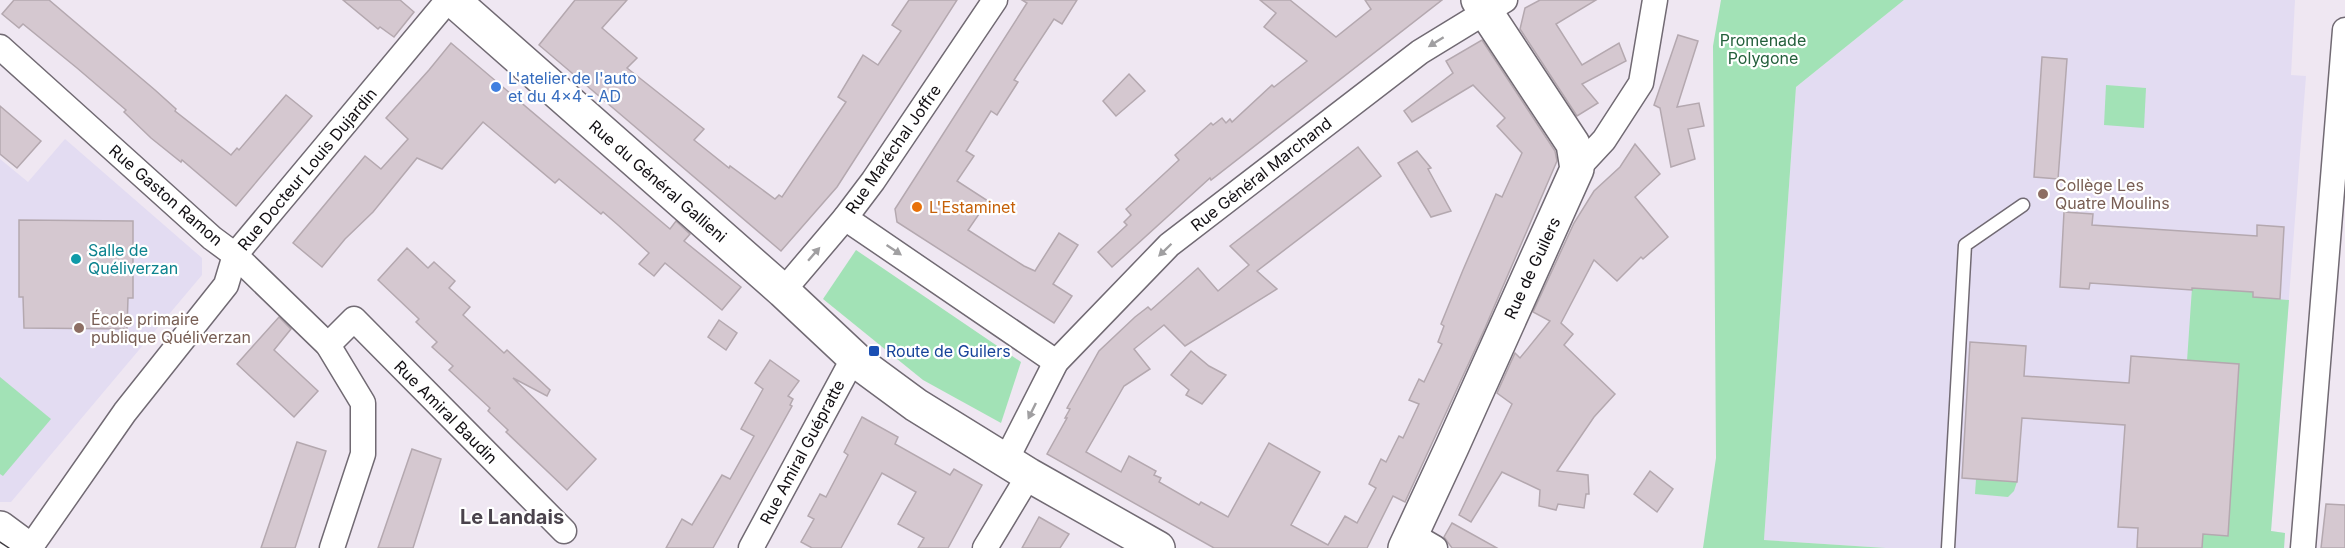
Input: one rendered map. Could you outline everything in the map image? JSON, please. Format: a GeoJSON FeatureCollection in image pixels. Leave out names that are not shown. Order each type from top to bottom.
{"type":"FeatureCollection","features":[{"type":"Feature","properties":{"kind":"main road","name":"Rue du Général Gallieni"},"geometry":{"type":"LineString","coordinates":[[453,0],[783,291],[862,366],[916,405],[1158,548]]}},
{"type":"Feature","properties":{"kind":"main road"},"geometry":{"type":"LineString","coordinates":[[1490,4],[1573,144],[1577,169]]}},
{"type":"Feature","properties":{"kind":"main road","name":"Rue de Guilers"},"geometry":{"type":"LineString","coordinates":[[1417,543],[1577,169]]}},
{"type":"Feature","properties":{"kind":"main road"},"geometry":{"type":"LineString","coordinates":[[0,528],[28,548]]}},
{"type":"Feature","properties":{"kind":"street","name":"Rue Docteur Louis Dujardin"},"geometry":{"type":"LineString","coordinates":[[28,548],[125,412],[226,285],[235,255],[448,0]]}},
{"type":"Feature","properties":{"kind":"street","name":"Rue Maréchal Joffre"},"geometry":{"type":"LineString","coordinates":[[783,291],[873,181],[995,0]]}},
{"type":"Feature","properties":{"kind":"street"},"geometry":{"type":"LineString","coordinates":[[1577,169],[1604,140],[1641,83],[1655,0]]}},
{"type":"Feature","properties":{"kind":"street","name":"Rue Général Marchand"},"geometry":{"type":"LineString","coordinates":[[985,548],[1018,467],[1056,362],[1169,245],[1420,52],[1490,4]]}},
{"type":"Feature","properties":{"kind":"street"},"geometry":{"type":"LineString","coordinates":[[2303,548],[2345,30]]}},
{"type":"Feature","properties":{"kind":"street","name":"Rue Gaston Ramon"},"geometry":{"type":"LineString","coordinates":[[0,47],[212,238],[235,255],[328,345],[363,403],[363,454],[332,548]]}},
{"type":"Feature","properties":{"kind":"street"},"geometry":{"type":"LineString","coordinates":[[845,218],[1056,362]]}},
{"type":"Feature","properties":{"kind":"street","name":"Rue Amiral Baudin"},"geometry":{"type":"LineString","coordinates":[[328,345],[354,320],[564,531]]}},
{"type":"Feature","properties":{"kind":"street","name":"Rue Amiral Guépratte"},"geometry":{"type":"LineString","coordinates":[[751,548],[854,357]]}},
{"type":"Feature","properties":{"kind":"lane"},"geometry":{"type":"LineString","coordinates":[[1948,548],[1965,245],[2023,205]]}},
{"type":"Feature","properties":{"kind":"shaded area","name":"Collège Les Quatre Moulins"},"geometry":{"type":"Polygon","coordinates":[[[1904,0],[2295,0],[2291,75],[2306,76],[2271,531],[2285,533],[2284,548],[1886,548],[1764,540],[1796,87],[1904,0]]]}},
{"type":"Feature","properties":{"kind":"shaded area","name":"École primaire publique Quéliverzan"},"geometry":{"type":"Polygon","coordinates":[[[65,139],[202,258],[202,275],[11,502],[0,502],[0,159],[28,182],[65,139]]]}},
{"type":"Feature","properties":{"kind":"green space","name":"Promenade Polygone"},"geometry":{"type":"Polygon","coordinates":[[[1721,0],[1904,0],[1796,87],[1764,540],[1886,548],[1703,548],[1716,458],[1713,46],[1721,0]]]}},
{"type":"Feature","properties":{"kind":"green space"},"geometry":{"type":"Polygon","coordinates":[[[2106,85],[2146,88],[2144,128],[2104,125],[2106,85]]]}},
{"type":"Feature","properties":{"kind":"green space"},"geometry":{"type":"Polygon","coordinates":[[[856,250],[1021,362],[1001,423],[923,380],[823,299],[856,250]]]}},
{"type":"Feature","properties":{"kind":"green space"},"geometry":{"type":"Polygon","coordinates":[[[2192,288],[2253,292],[2253,297],[2289,300],[2271,531],[2285,533],[2284,548],[2202,548],[2203,534],[2227,536],[2187,361],[2192,288]]]}},
{"type":"Feature","properties":{"kind":"green space"},"geometry":{"type":"Polygon","coordinates":[[[0,377],[51,419],[3,476],[0,474],[0,377]]]}},
{"type":"Feature","properties":{"kind":"green space"},"geometry":{"type":"Polygon","coordinates":[[[1976,479],[2017,482],[2014,491],[2008,497],[1975,494],[1976,479]]]}},
{"type":"Feature","properties":{"kind":"building"},"geometry":{"type":"Polygon","coordinates":[[[14,0],[49,0],[155,90],[176,109],[175,111],[231,155],[237,148],[239,150],[286,95],[312,116],[236,206],[182,160],[181,162],[151,138],[124,112],[126,110],[77,68],[23,24],[19,28],[2,14],[14,0]]]}},
{"type":"Feature","properties":{"kind":"building"},"geometry":{"type":"Polygon","coordinates":[[[343,0],[400,0],[414,12],[394,37],[380,27],[378,29],[343,0]]]}},
{"type":"Feature","properties":{"kind":"building"},"geometry":{"type":"Polygon","coordinates":[[[575,0],[627,0],[602,28],[637,58],[627,68],[704,129],[694,140],[729,168],[730,166],[775,199],[779,195],[782,197],[846,102],[838,97],[863,55],[878,65],[901,31],[892,25],[909,0],[957,0],[837,187],[781,251],[539,45],[575,0]]]}},
{"type":"Feature","properties":{"kind":"building"},"geometry":{"type":"Polygon","coordinates":[[[1022,0],[1077,0],[1062,24],[1054,19],[1014,80],[1018,82],[997,115],[991,111],[966,151],[974,156],[957,181],[988,201],[968,230],[1024,266],[1035,271],[1059,233],[1078,245],[1053,284],[1072,296],[1054,323],[897,222],[895,209],[1027,3],[1022,0]]]}},
{"type":"Feature","properties":{"kind":"building"},"geometry":{"type":"Polygon","coordinates":[[[1260,0],[1290,0],[1336,37],[1371,9],[1365,0],[1442,0],[1211,180],[1210,178],[1112,267],[1098,252],[1127,225],[1124,222],[1131,215],[1126,209],[1179,160],[1175,155],[1211,123],[1213,125],[1222,118],[1226,123],[1230,119],[1232,122],[1272,85],[1274,87],[1307,61],[1264,27],[1276,13],[1260,0]]]}},
{"type":"Feature","properties":{"kind":"building"},"geometry":{"type":"Polygon","coordinates":[[[1540,0],[1596,0],[1556,24],[1582,65],[1619,43],[1626,61],[1582,84],[1598,103],[1577,116],[1520,29],[1525,8],[1540,0]]]}},
{"type":"Feature","properties":{"kind":"building"},"geometry":{"type":"Polygon","coordinates":[[[1678,35],[1698,41],[1677,107],[1699,103],[1704,126],[1688,129],[1695,159],[1671,167],[1660,108],[1654,105],[1678,35]]]}},
{"type":"Feature","properties":{"kind":"building"},"geometry":{"type":"Polygon","coordinates":[[[1482,40],[1555,151],[1557,161],[1485,328],[1405,502],[1393,496],[1367,548],[1214,548],[1047,454],[1067,418],[1065,418],[1070,409],[1067,408],[1099,351],[1135,317],[1148,307],[1151,310],[1198,268],[1218,291],[1249,265],[1230,246],[1358,147],[1381,176],[1257,271],[1277,289],[1185,346],[1164,325],[1134,349],[1150,369],[1124,386],[1086,452],[1121,472],[1129,456],[1156,471],[1154,475],[1161,478],[1159,482],[1199,505],[1201,502],[1228,517],[1269,443],[1320,472],[1291,525],[1328,545],[1345,516],[1357,523],[1376,488],[1369,484],[1381,459],[1386,462],[1399,436],[1403,438],[1419,404],[1409,400],[1419,379],[1424,382],[1442,344],[1438,342],[1444,326],[1441,324],[1463,270],[1496,194],[1502,197],[1522,153],[1497,126],[1505,118],[1473,85],[1412,122],[1404,111],[1453,73],[1446,61],[1482,40]]]}},
{"type":"Feature","properties":{"kind":"building"},"geometry":{"type":"Polygon","coordinates":[[[451,43],[670,229],[676,221],[690,234],[684,241],[741,287],[722,310],[665,263],[654,276],[639,264],[649,253],[618,225],[559,179],[555,183],[483,122],[442,169],[417,158],[373,212],[345,239],[322,267],[293,243],[365,156],[381,169],[408,139],[386,118],[451,43]]]}},
{"type":"Feature","properties":{"kind":"building"},"geometry":{"type":"Polygon","coordinates":[[[2042,57],[2067,59],[2058,179],[2034,177],[2042,57]]]}},
{"type":"Feature","properties":{"kind":"building"},"geometry":{"type":"Polygon","coordinates":[[[1129,74],[1145,91],[1116,116],[1103,101],[1129,74]]]}},
{"type":"Feature","properties":{"kind":"building"},"geometry":{"type":"Polygon","coordinates":[[[0,106],[41,141],[17,168],[0,154],[0,106]]]}},
{"type":"Feature","properties":{"kind":"building"},"geometry":{"type":"Polygon","coordinates":[[[1635,144],[1660,174],[1635,197],[1668,237],[1643,259],[1641,257],[1617,281],[1594,260],[1561,323],[1573,334],[1564,345],[1615,394],[1594,417],[1557,471],[1588,475],[1589,494],[1586,494],[1584,508],[1558,504],[1556,510],[1539,506],[1540,490],[1502,472],[1471,522],[1459,515],[1512,404],[1497,393],[1515,353],[1520,358],[1550,321],[1533,312],[1574,223],[1594,191],[1620,167],[1635,144]]]}},
{"type":"Feature","properties":{"kind":"building"},"geometry":{"type":"Polygon","coordinates":[[[1417,151],[1431,168],[1428,169],[1451,211],[1431,217],[1398,163],[1417,151]]]}},
{"type":"Feature","properties":{"kind":"building"},"geometry":{"type":"Polygon","coordinates":[[[2064,212],[2093,214],[2092,225],[2257,236],[2257,225],[2284,227],[2280,299],[2253,297],[2253,292],[2192,288],[2192,290],[2090,283],[2089,289],[2060,287],[2064,212]]]}},
{"type":"Feature","properties":{"kind":"building","name":"Salle de Quéliverzan"},"geometry":{"type":"Polygon","coordinates":[[[19,220],[133,221],[133,298],[128,298],[127,329],[24,328],[23,297],[19,297],[19,220]]]}},
{"type":"Feature","properties":{"kind":"building"},"geometry":{"type":"Polygon","coordinates":[[[407,248],[428,268],[434,262],[455,281],[449,288],[470,307],[463,315],[504,353],[507,350],[550,390],[547,396],[513,378],[596,459],[567,490],[506,432],[508,430],[488,411],[490,408],[449,370],[453,366],[432,347],[437,342],[416,322],[419,319],[378,280],[407,248]]]}},
{"type":"Feature","properties":{"kind":"building"},"geometry":{"type":"Polygon","coordinates":[[[279,317],[291,329],[274,350],[318,391],[294,417],[237,364],[279,317]]]}},
{"type":"Feature","properties":{"kind":"building"},"geometry":{"type":"Polygon","coordinates":[[[719,320],[737,333],[726,350],[708,337],[719,320]]]}},
{"type":"Feature","properties":{"kind":"building"},"geometry":{"type":"Polygon","coordinates":[[[1970,342],[2026,346],[2024,376],[2129,383],[2131,356],[2239,364],[2228,536],[2203,534],[2202,548],[2137,548],[2138,528],[2118,527],[2125,425],[2022,418],[2017,482],[1962,478],[1970,342]]]}},
{"type":"Feature","properties":{"kind":"building"},"geometry":{"type":"Polygon","coordinates":[[[1191,351],[1209,366],[1226,375],[1202,404],[1186,395],[1189,390],[1171,375],[1191,351]]]}},
{"type":"Feature","properties":{"kind":"building"},"geometry":{"type":"Polygon","coordinates":[[[770,360],[799,381],[788,396],[793,399],[790,405],[792,406],[713,548],[666,548],[682,519],[692,525],[722,475],[730,479],[754,436],[741,429],[763,389],[755,383],[770,360]]]}},
{"type":"Feature","properties":{"kind":"building"},"geometry":{"type":"Polygon","coordinates":[[[862,417],[898,437],[895,444],[950,475],[954,469],[982,485],[948,548],[918,548],[924,538],[898,524],[916,492],[882,473],[841,548],[812,548],[801,542],[814,519],[808,516],[820,494],[826,497],[848,455],[844,452],[862,417]]]}},
{"type":"Feature","properties":{"kind":"building"},"geometry":{"type":"Polygon","coordinates":[[[297,442],[326,451],[295,548],[261,548],[297,442]]]}},
{"type":"Feature","properties":{"kind":"building"},"geometry":{"type":"Polygon","coordinates":[[[412,449],[441,459],[413,548],[378,548],[412,449]]]}},
{"type":"Feature","properties":{"kind":"building"},"geometry":{"type":"Polygon","coordinates":[[[1650,471],[1673,489],[1657,512],[1634,494],[1650,471]]]}},
{"type":"Feature","properties":{"kind":"building"},"geometry":{"type":"Polygon","coordinates":[[[2326,504],[2345,505],[2345,548],[2321,548],[2326,504]]]}},
{"type":"Feature","properties":{"kind":"building"},"geometry":{"type":"Polygon","coordinates":[[[1039,517],[1069,534],[1060,548],[1022,548],[1039,517]]]}},
{"type":"Feature","properties":{"kind":"building"},"geometry":{"type":"Polygon","coordinates":[[[1452,523],[1497,548],[1452,548],[1444,537],[1452,523]]]}},
{"type":"Feature","properties":{"kind":"tram line"},"geometry":{"type":"LineString","coordinates":[[0,542],[9,548]]}},
{"type":"Feature","properties":{"kind":"place","name":"L'atelier de l'auto et du 4x4 - AD"},"geometry":{"type":"Point","coordinates":[496,87]}},
{"type":"Feature","properties":{"kind":"place","name":"Collège Les Quatre Moulins"},"geometry":{"type":"Point","coordinates":[2043,194]}},
{"type":"Feature","properties":{"kind":"place","name":"L'Estaminet"},"geometry":{"type":"Point","coordinates":[917,207]}},
{"type":"Feature","properties":{"kind":"place","name":"Salle de Quéliverzan"},"geometry":{"type":"Point","coordinates":[76,259]}},
{"type":"Feature","properties":{"kind":"place","name":"École primaire publique Quéliverzan"},"geometry":{"type":"Point","coordinates":[79,328]}},
{"type":"Feature","properties":{"kind":"place","name":"Route de Guilers"},"geometry":{"type":"Point","coordinates":[874,351]}},
{"type":"Feature","properties":{"kind":"district","name":"Le Landais"},"geometry":{"type":"Point","coordinates":[512,517]}}]}
